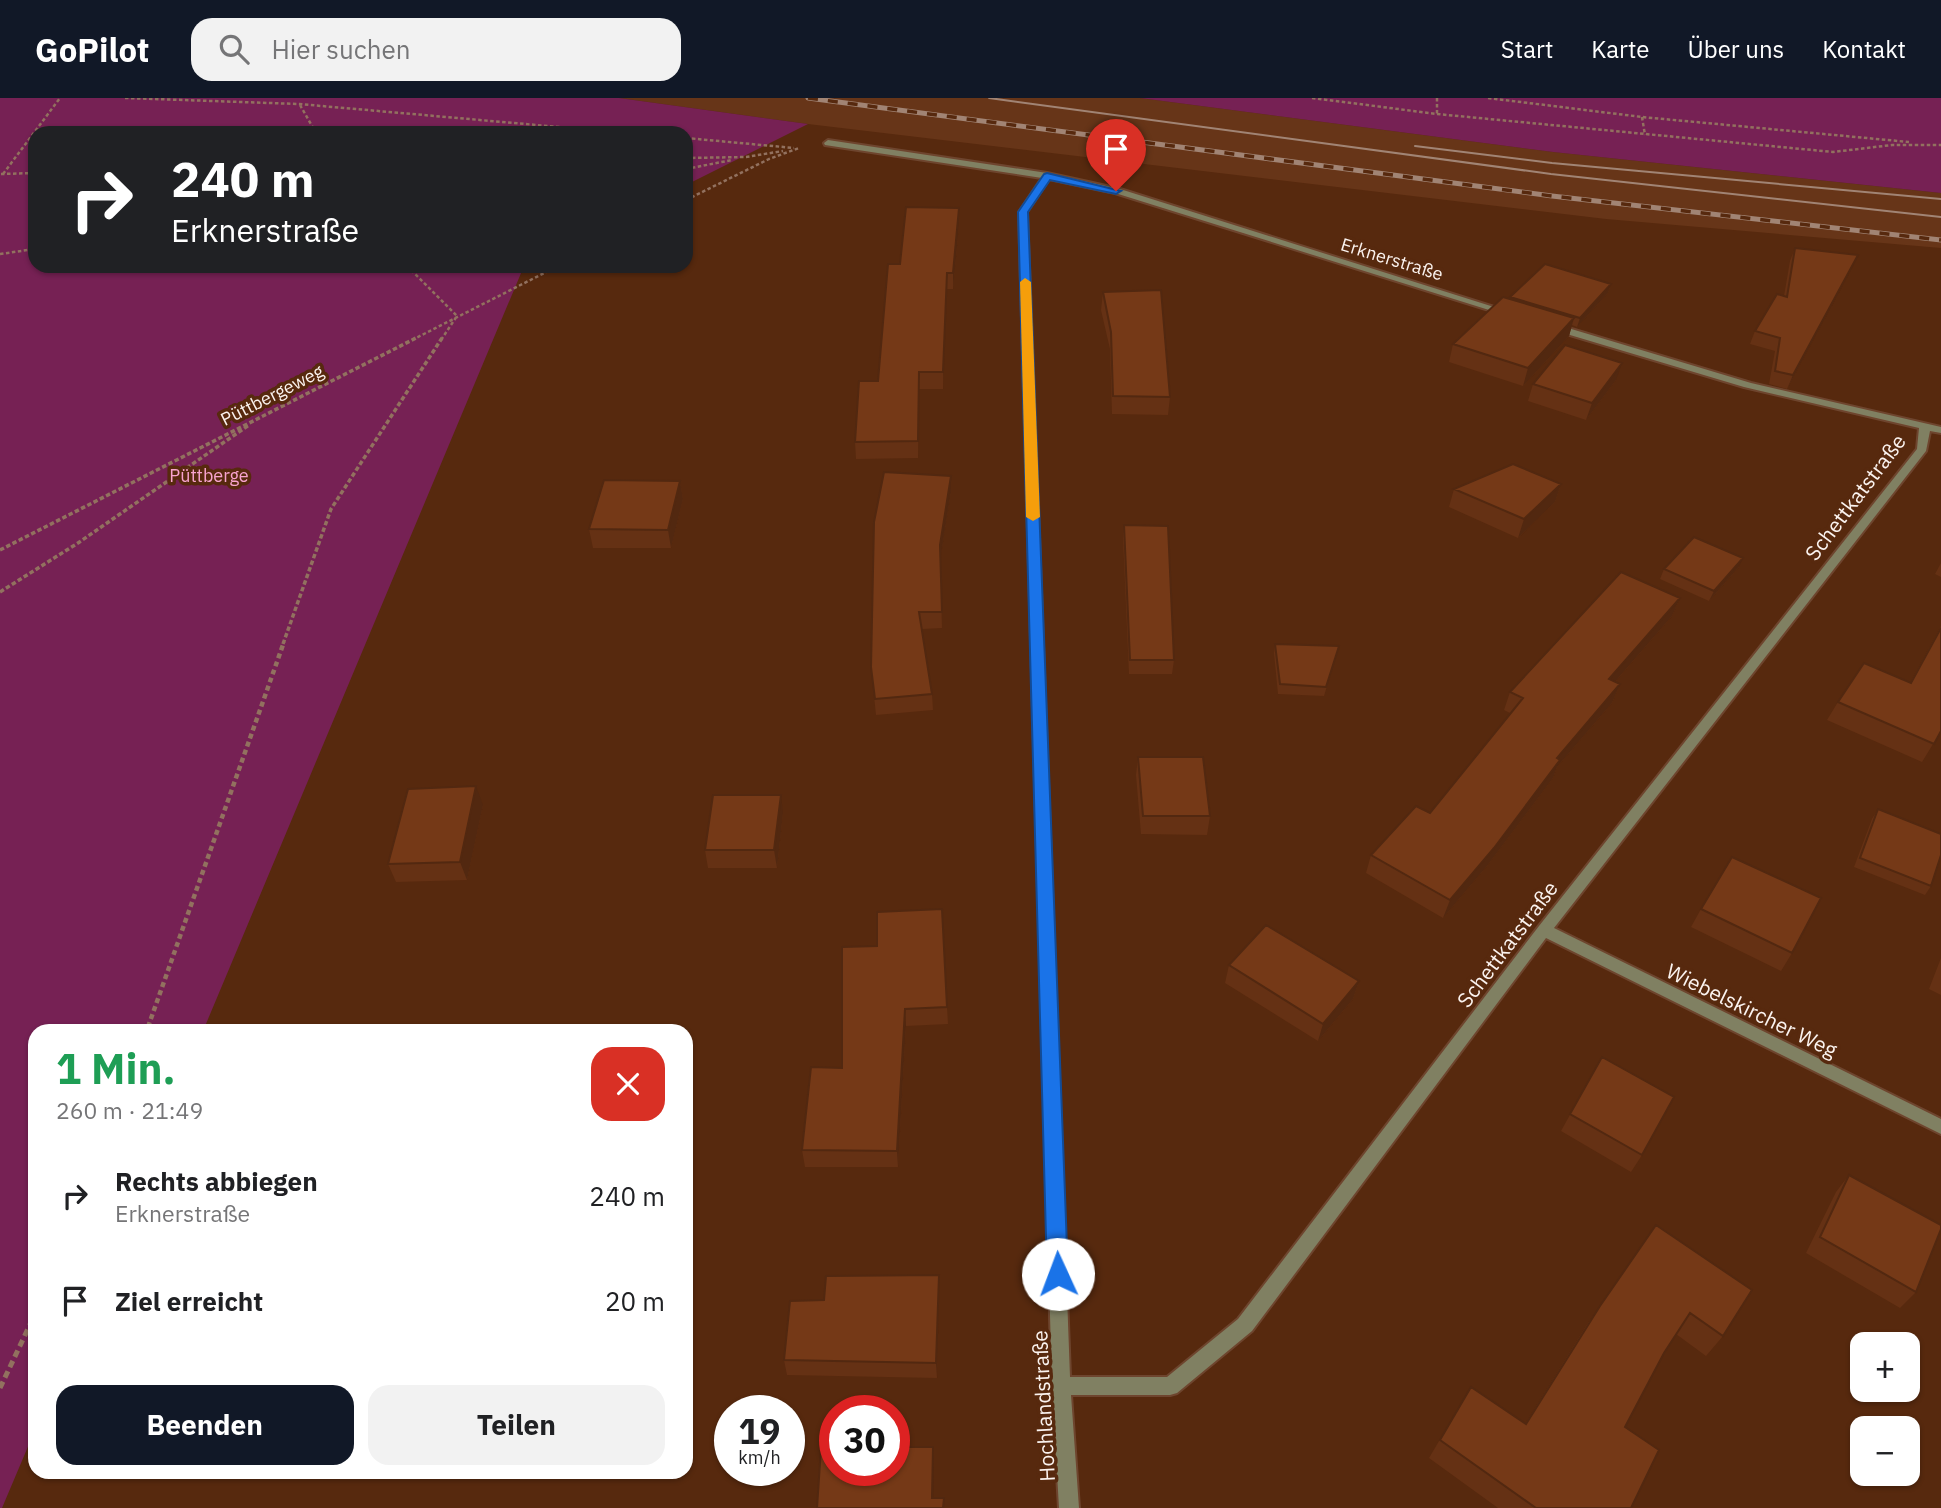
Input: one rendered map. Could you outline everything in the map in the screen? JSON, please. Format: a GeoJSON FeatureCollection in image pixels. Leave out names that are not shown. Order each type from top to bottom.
{"type":"FeatureCollection","features":[{"type":"Feature","properties":{"kind":"street","name":"Erknerstraße"},"geometry":{"type":"LineString","coordinates":[[828,143],[1047,176],[1116,191],[1517,316]]}},
{"type":"Feature","properties":{"kind":"street","name":"Hochlandstraße"},"geometry":{"type":"LineString","coordinates":[[1047,176],[1023,212],[1061,1386],[1069,1508]]}},
{"type":"Feature","properties":{"kind":"street"},"geometry":{"type":"LineString","coordinates":[[1544,324],[1748,385],[1933,429]]}},
{"type":"Feature","properties":{"kind":"street","name":"Schettkatstraße"},"geometry":{"type":"LineString","coordinates":[[1061,1386],[1170,1386],[1245,1325],[1544,930],[1922,449],[1933,429]]}},
{"type":"Feature","properties":{"kind":"street","name":"Wiebelskircher Weg"},"geometry":{"type":"LineString","coordinates":[[1544,930],[1941,1127]]}},
{"type":"Feature","properties":{"kind":"path"},"geometry":{"type":"LineString","coordinates":[[38,126],[60,98]]}},
{"type":"Feature","properties":{"kind":"path"},"geometry":{"type":"LineString","coordinates":[[125,98],[299,104],[538,126]]}},
{"type":"Feature","properties":{"kind":"path"},"geometry":{"type":"LineString","coordinates":[[223,98],[227,102]]}},
{"type":"Feature","properties":{"kind":"path"},"geometry":{"type":"LineString","coordinates":[[1312,98],[1437,114],[1833,152],[1892,145],[1940,145]]}},
{"type":"Feature","properties":{"kind":"path"},"geometry":{"type":"LineString","coordinates":[[1437,98],[1437,114]]}},
{"type":"Feature","properties":{"kind":"path"},"geometry":{"type":"LineString","coordinates":[[1488,98],[1642,117],[1940,145]]}},
{"type":"Feature","properties":{"kind":"path"},"geometry":{"type":"LineString","coordinates":[[299,104],[312,126]]}},
{"type":"Feature","properties":{"kind":"path"},"geometry":{"type":"LineString","coordinates":[[1642,117],[1645,135]]}},
{"type":"Feature","properties":{"kind":"path"},"geometry":{"type":"LineString","coordinates":[[1,174],[28,139]]}},
{"type":"Feature","properties":{"kind":"path"},"geometry":{"type":"LineString","coordinates":[[693,139],[798,148]]}},
{"type":"Feature","properties":{"kind":"path"},"geometry":{"type":"LineString","coordinates":[[693,168],[828,143]]}},
{"type":"Feature","properties":{"kind":"path"},"geometry":{"type":"LineString","coordinates":[[693,197],[769,159],[798,148]]}},
{"type":"Feature","properties":{"kind":"path"},"geometry":{"type":"LineString","coordinates":[[693,158],[746,157]]}},
{"type":"Feature","properties":{"kind":"path"},"geometry":{"type":"LineString","coordinates":[[1,174],[28,173]]}},
{"type":"Feature","properties":{"kind":"path"},"geometry":{"type":"LineString","coordinates":[[0,254],[28,250]]}},
{"type":"Feature","properties":{"kind":"path"},"geometry":{"type":"LineString","coordinates":[[148,1024],[331,509],[457,316],[414,273]]}},
{"type":"Feature","properties":{"kind":"path","name":"Püttbergeweg"},"geometry":{"type":"LineString","coordinates":[[0,550],[544,273]]}},
{"type":"Feature","properties":{"kind":"path"},"geometry":{"type":"LineString","coordinates":[[0,592],[78,544],[264,415]]}},
{"type":"Feature","properties":{"kind":"path"},"geometry":{"type":"LineString","coordinates":[[0,1388],[28,1329]]}},
{"type":"Feature","properties":{"kind":"shaded area"},"geometry":{"type":"Polygon","coordinates":[[[619,98],[1140,98],[1553,152],[1941,193],[1941,248],[1606,219],[808,124],[619,98]]]}},
{"type":"Feature","properties":{"kind":"green space","name":"Püttberge"},"geometry":{"type":"Polygon","coordinates":[[[0,98],[619,98],[808,124],[693,182],[693,126],[28,126],[28,273],[521,273],[206,1024],[28,1024],[28,1447],[0,1508],[0,98]]]}},
{"type":"Feature","properties":{"kind":"green space"},"geometry":{"type":"Polygon","coordinates":[[[1140,98],[1941,98],[1941,193],[1553,152],[1140,98]]]}},
{"type":"Feature","properties":{"kind":"building"},"geometry":{"type":"Polygon","coordinates":[[[906,207],[959,208],[953,273],[947,273],[943,372],[919,372],[918,441],[855,442],[859,381],[878,381],[888,264],[900,264],[906,207]]]}},
{"type":"Feature","properties":{"kind":"building"},"geometry":{"type":"Polygon","coordinates":[[[1795,248],[1858,255],[1793,375],[1775,371],[1780,338],[1755,331],[1777,294],[1787,297],[1795,248]]]}},
{"type":"Feature","properties":{"kind":"building"},"geometry":{"type":"Polygon","coordinates":[[[1545,264],[1611,284],[1580,318],[1510,297],[1545,264]]]}},
{"type":"Feature","properties":{"kind":"building"},"geometry":{"type":"Polygon","coordinates":[[[1161,290],[1170,397],[1113,396],[1111,332],[1103,292],[1161,290]]]}},
{"type":"Feature","properties":{"kind":"building"},"geometry":{"type":"Polygon","coordinates":[[[1503,297],[1574,318],[1528,368],[1453,344],[1503,297]]]}},
{"type":"Feature","properties":{"kind":"building"},"geometry":{"type":"Polygon","coordinates":[[[1565,345],[1622,363],[1592,403],[1533,384],[1565,345]]]}},
{"type":"Feature","properties":{"kind":"building"},"geometry":{"type":"Polygon","coordinates":[[[1513,464],[1561,484],[1524,519],[1454,489],[1513,464]]]}},
{"type":"Feature","properties":{"kind":"building"},"geometry":{"type":"Polygon","coordinates":[[[884,472],[951,476],[940,545],[942,612],[919,612],[932,694],[875,699],[871,667],[874,522],[884,472]]]}},
{"type":"Feature","properties":{"kind":"building"},"geometry":{"type":"Polygon","coordinates":[[[604,480],[680,481],[668,530],[589,529],[604,480]]]}},
{"type":"Feature","properties":{"kind":"building"},"geometry":{"type":"Polygon","coordinates":[[[1124,525],[1168,526],[1174,660],[1130,660],[1124,525]]]}},
{"type":"Feature","properties":{"kind":"building"},"geometry":{"type":"Polygon","coordinates":[[[1694,537],[1743,558],[1714,591],[1664,569],[1694,537]]]}},
{"type":"Feature","properties":{"kind":"building"},"geometry":{"type":"Polygon","coordinates":[[[1621,572],[1680,598],[1609,679],[1620,684],[1557,758],[1560,760],[1494,848],[1450,900],[1371,855],[1416,806],[1430,813],[1523,698],[1510,692],[1621,572]]]}},
{"type":"Feature","properties":{"kind":"building"},"geometry":{"type":"Polygon","coordinates":[[[1941,628],[1941,731],[1934,744],[1838,702],[1864,663],[1911,683],[1941,628]]]}},
{"type":"Feature","properties":{"kind":"building"},"geometry":{"type":"Polygon","coordinates":[[[1275,644],[1339,646],[1326,687],[1280,684],[1275,644]]]}},
{"type":"Feature","properties":{"kind":"building"},"geometry":{"type":"Polygon","coordinates":[[[1138,757],[1203,757],[1210,816],[1143,816],[1138,757]]]}},
{"type":"Feature","properties":{"kind":"building"},"geometry":{"type":"Polygon","coordinates":[[[476,786],[460,862],[388,864],[408,789],[476,786]]]}},
{"type":"Feature","properties":{"kind":"building"},"geometry":{"type":"Polygon","coordinates":[[[713,795],[781,795],[774,850],[705,850],[713,795]]]}},
{"type":"Feature","properties":{"kind":"building"},"geometry":{"type":"Polygon","coordinates":[[[1878,809],[1941,834],[1941,855],[1931,886],[1860,858],[1878,809]]]}},
{"type":"Feature","properties":{"kind":"building"},"geometry":{"type":"Polygon","coordinates":[[[1732,857],[1821,898],[1792,953],[1701,909],[1732,857]]]}},
{"type":"Feature","properties":{"kind":"building"},"geometry":{"type":"Polygon","coordinates":[[[942,909],[947,1007],[905,1009],[897,1151],[802,1150],[811,1067],[842,1068],[842,947],[877,946],[877,912],[942,909]]]}},
{"type":"Feature","properties":{"kind":"building"},"geometry":{"type":"Polygon","coordinates":[[[1266,925],[1359,981],[1323,1024],[1229,965],[1266,925]]]}},
{"type":"Feature","properties":{"kind":"building"},"geometry":{"type":"Polygon","coordinates":[[[1602,1057],[1674,1097],[1642,1155],[1570,1114],[1602,1057]]]}},
{"type":"Feature","properties":{"kind":"building"},"geometry":{"type":"Polygon","coordinates":[[[1849,1175],[1941,1225],[1916,1292],[1820,1237],[1849,1175]]]}},
{"type":"Feature","properties":{"kind":"building"},"geometry":{"type":"Polygon","coordinates":[[[1656,1225],[1752,1290],[1723,1336],[1690,1313],[1664,1353],[1625,1427],[1659,1450],[1631,1508],[1536,1508],[1440,1440],[1471,1387],[1526,1424],[1600,1306],[1656,1225]]]}},
{"type":"Feature","properties":{"kind":"building"},"geometry":{"type":"Polygon","coordinates":[[[939,1275],[936,1363],[784,1360],[790,1301],[824,1300],[826,1276],[939,1275]]]}},
{"type":"Feature","properties":{"kind":"building"},"geometry":{"type":"Polygon","coordinates":[[[910,1447],[933,1447],[932,1498],[944,1498],[943,1508],[817,1508],[819,1478],[819,1486],[910,1486],[910,1447]]]}},
{"type":"Feature","properties":{"kind":"tram line"},"geometry":{"type":"LineString","coordinates":[[989,98],[1551,174],[1941,217]]}},
{"type":"Feature","properties":{"kind":"tram line"},"geometry":{"type":"LineString","coordinates":[[1415,146],[1552,163],[1941,199]]}},
{"type":"Feature","properties":{"kind":"railway"},"geometry":{"type":"LineString","coordinates":[[808,98],[1552,196],[1941,240]]}},
{"type":"Feature","properties":{"kind":"slow traffic"},"geometry":{"type":"LineString","coordinates":[[1025,282],[1033,517]]}},
{"type":"Feature","properties":{"kind":"route"},"geometry":{"type":"LineString","coordinates":[[1058,1274],[1023,212],[1047,176],[1116,191]]}}]}
